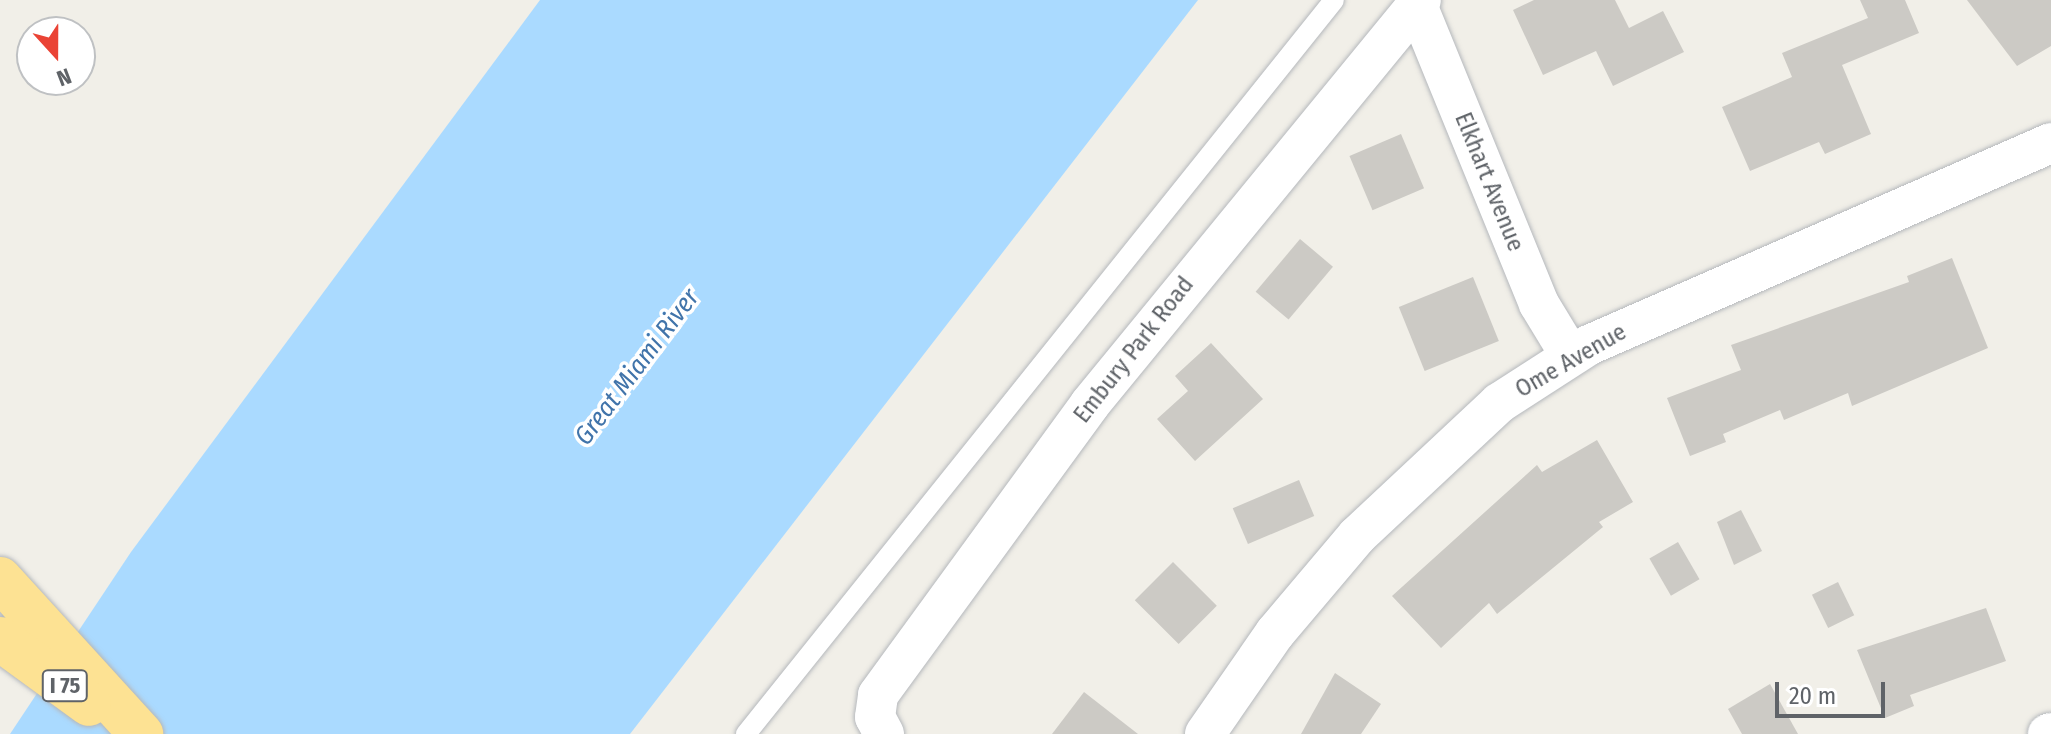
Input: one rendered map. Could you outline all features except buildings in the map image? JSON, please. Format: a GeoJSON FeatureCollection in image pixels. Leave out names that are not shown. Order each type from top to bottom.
{"type":"FeatureCollection","features":[{"type":"Feature","properties":{"kind":"highway"},"geometry":{"type":"LineString","coordinates":[[0,579],[141,734]]}},
{"type":"Feature","properties":{"kind":"highway","name":"I 75"},"geometry":{"type":"LineString","coordinates":[[0,639],[130,734]]}},
{"type":"Feature","properties":{"kind":"street","name":"Elkhart Avenue"},"geometry":{"type":"LineString","coordinates":[[1419,2],[1539,304],[1570,355]]}},
{"type":"Feature","properties":{"kind":"street","name":"Embury Park Road"},"geometry":{"type":"LineString","coordinates":[[879,725],[878,695],[1090,404],[1419,2]]}},
{"type":"Feature","properties":{"kind":"street","name":"Ome Avenue"},"geometry":{"type":"LineString","coordinates":[[1205,734],[1275,633],[1357,536],[1499,403],[1570,355],[2051,143]]}},
{"type":"Feature","properties":{"kind":"lane"},"geometry":{"type":"LineString","coordinates":[[746,734],[1334,0]]}},
{"type":"Feature","properties":{"kind":"water","name":"Great Miami River"},"geometry":{"type":"Polygon","coordinates":[[[540,0],[1198,0],[630,734],[10,734],[131,552],[540,0]]]}}]}
